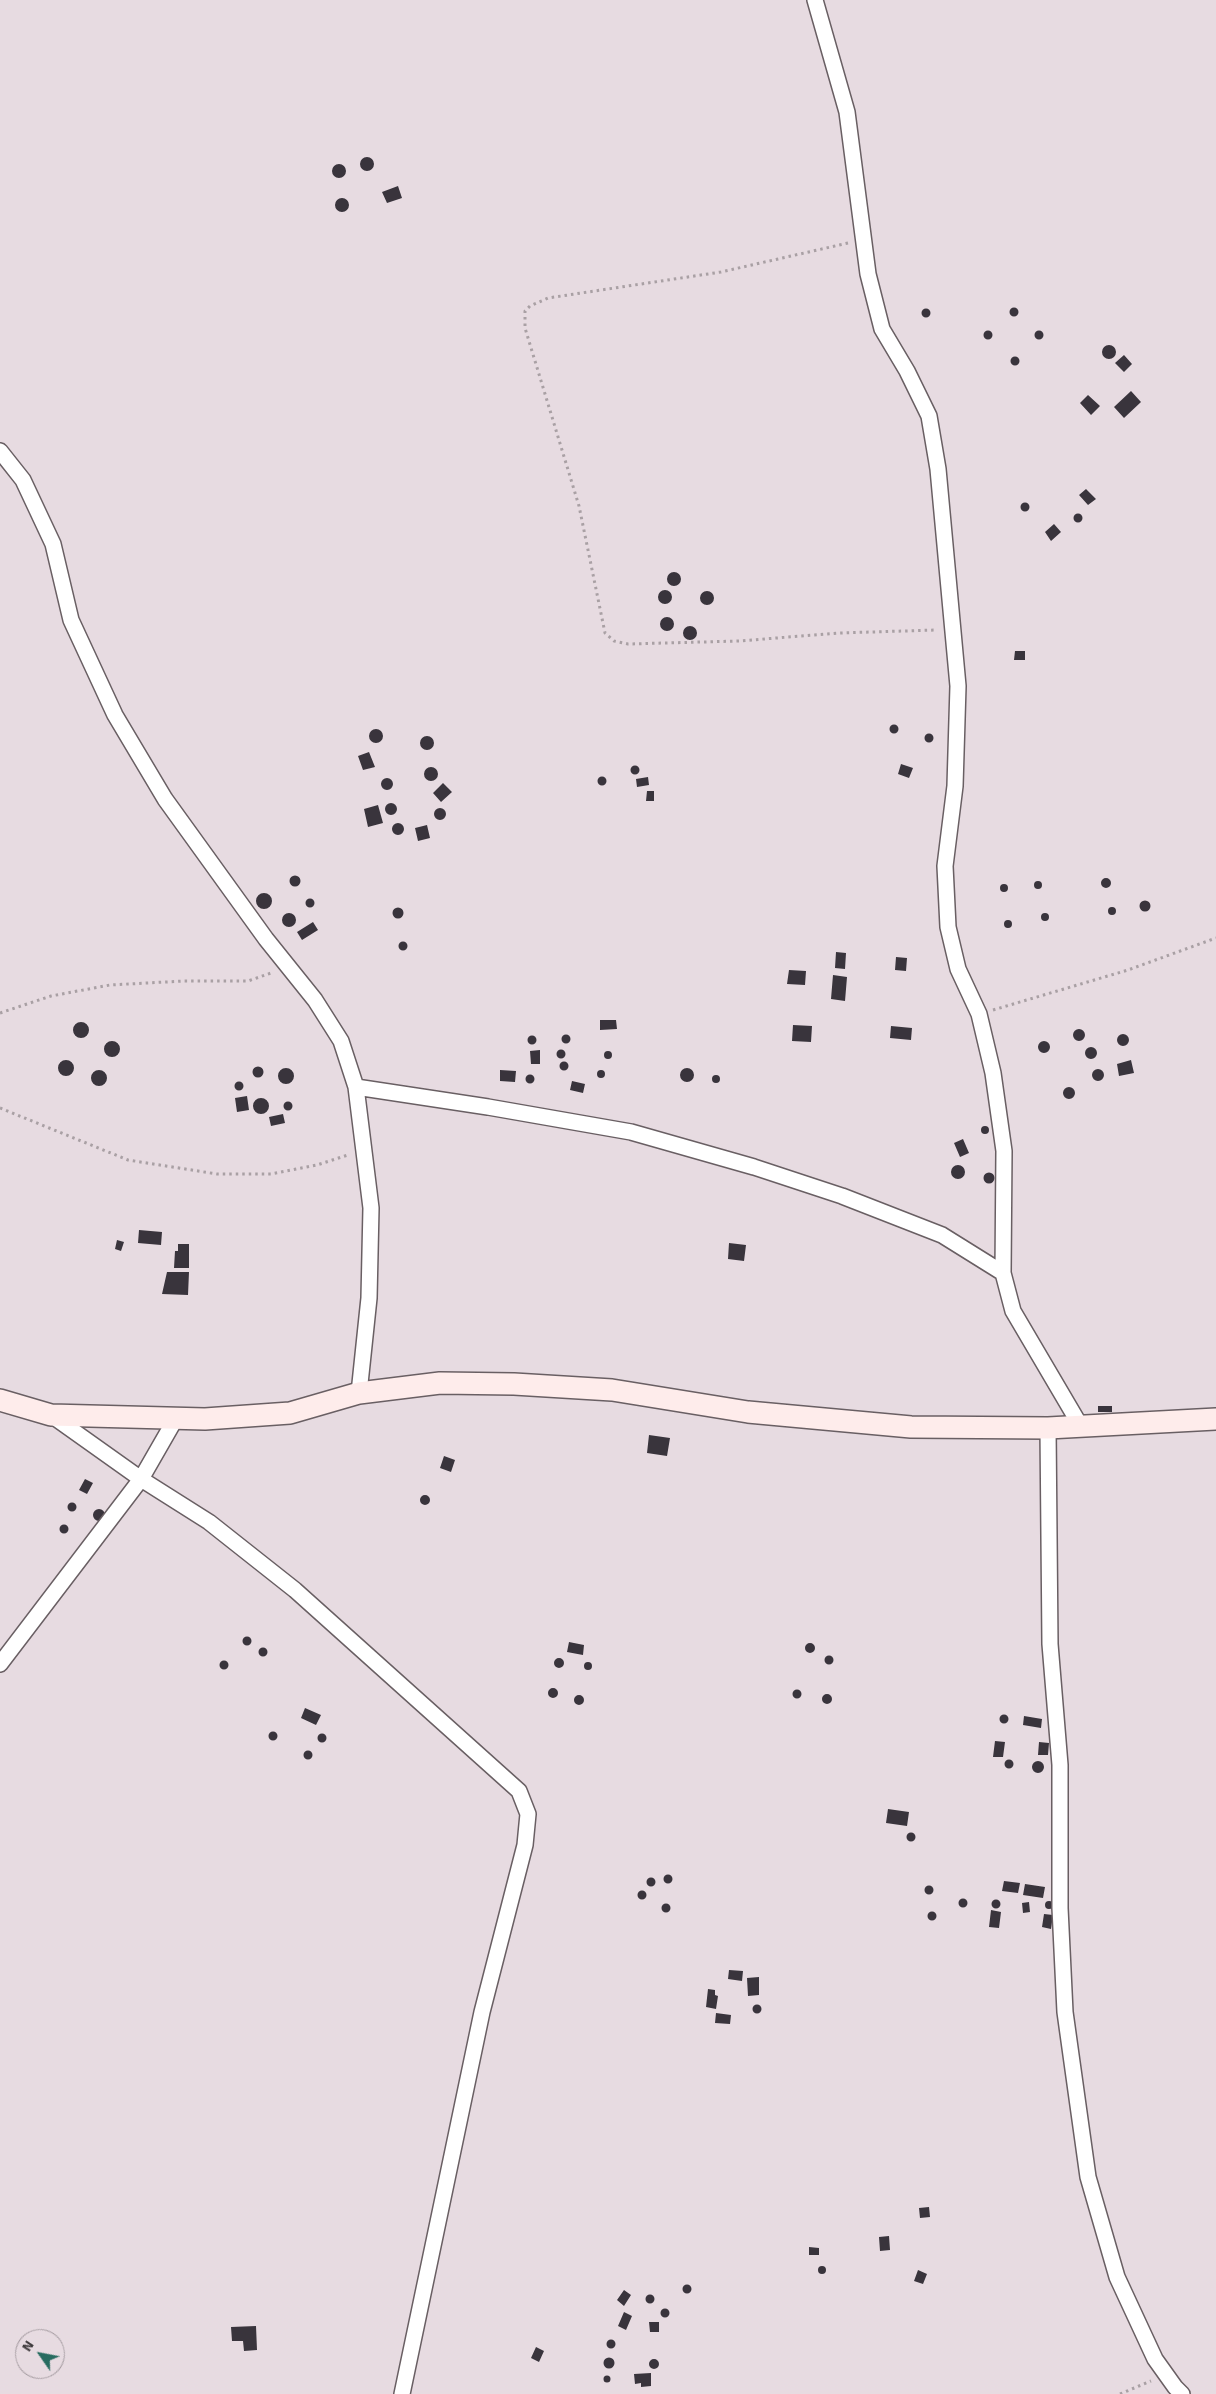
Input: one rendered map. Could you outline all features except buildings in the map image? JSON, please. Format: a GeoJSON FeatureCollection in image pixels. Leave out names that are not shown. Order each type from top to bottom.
{"type":"FeatureCollection","features":[{"type":"Feature","properties":{"kind":"street"},"geometry":{"type":"LineString","coordinates":[[815,0],[848,112],[868,274],[882,329],[907,371],[929,416],[938,469],[948,555],[952,629],[958,686],[955,786],[945,866],[948,918],[958,969],[979,1014],[993,1073],[1004,1151],[1003,1273],[1013,1311],[1080,1425]]}},
{"type":"Feature","properties":{"kind":"street"},"geometry":{"type":"LineString","coordinates":[[0,452],[23,480],[53,544],[71,620],[115,715],[165,799],[286,964],[315,1000],[341,1041],[356,1087],[371,1208],[369,1298],[359,1393]]}},
{"type":"Feature","properties":{"kind":"street"},"geometry":{"type":"LineString","coordinates":[[356,1087],[488,1107],[631,1132],[754,1167],[842,1196],[942,1235],[1003,1273]]}},
{"type":"Feature","properties":{"kind":"street"},"geometry":{"type":"LineString","coordinates":[[0,1400],[50,1415],[205,1419],[290,1412],[359,1393],[440,1383],[514,1384],[612,1390],[748,1412],[911,1427],[1048,1428],[1216,1419]]}},
{"type":"Feature","properties":{"kind":"street"},"geometry":{"type":"LineString","coordinates":[[50,1415],[141,1479],[209,1522],[295,1590],[519,1791],[528,1814],[525,1845],[482,2012],[402,2394]]}},
{"type":"Feature","properties":{"kind":"street"},"geometry":{"type":"LineString","coordinates":[[0,1664],[141,1479],[176,1418]]}},
{"type":"Feature","properties":{"kind":"street"},"geometry":{"type":"LineString","coordinates":[[1048,1428],[1050,1644],[1060,1765],[1060,1908],[1064,2012],[1088,2177],[1117,2277],[1156,2359],[1166,2375],[1182,2394]]}},
{"type":"Feature","properties":{"kind":"path"},"geometry":{"type":"LineString","coordinates":[[864,240],[721,272],[548,298],[530,306],[524,311],[525,328],[580,506],[605,633],[614,641],[628,644],[730,641],[839,633],[952,629]]}},
{"type":"Feature","properties":{"kind":"path"},"geometry":{"type":"LineString","coordinates":[[979,1014],[1128,970],[1216,938]]}},
{"type":"Feature","properties":{"kind":"path"},"geometry":{"type":"LineString","coordinates":[[0,1013],[50,996],[110,985],[184,981],[248,981],[264,977],[286,964]]}},
{"type":"Feature","properties":{"kind":"path"},"geometry":{"type":"LineString","coordinates":[[0,1108],[128,1160],[217,1174],[271,1174],[317,1165],[364,1150]]}},
{"type":"Feature","properties":{"kind":"path"},"geometry":{"type":"LineString","coordinates":[[1120,2394],[1166,2375]]}}]}
